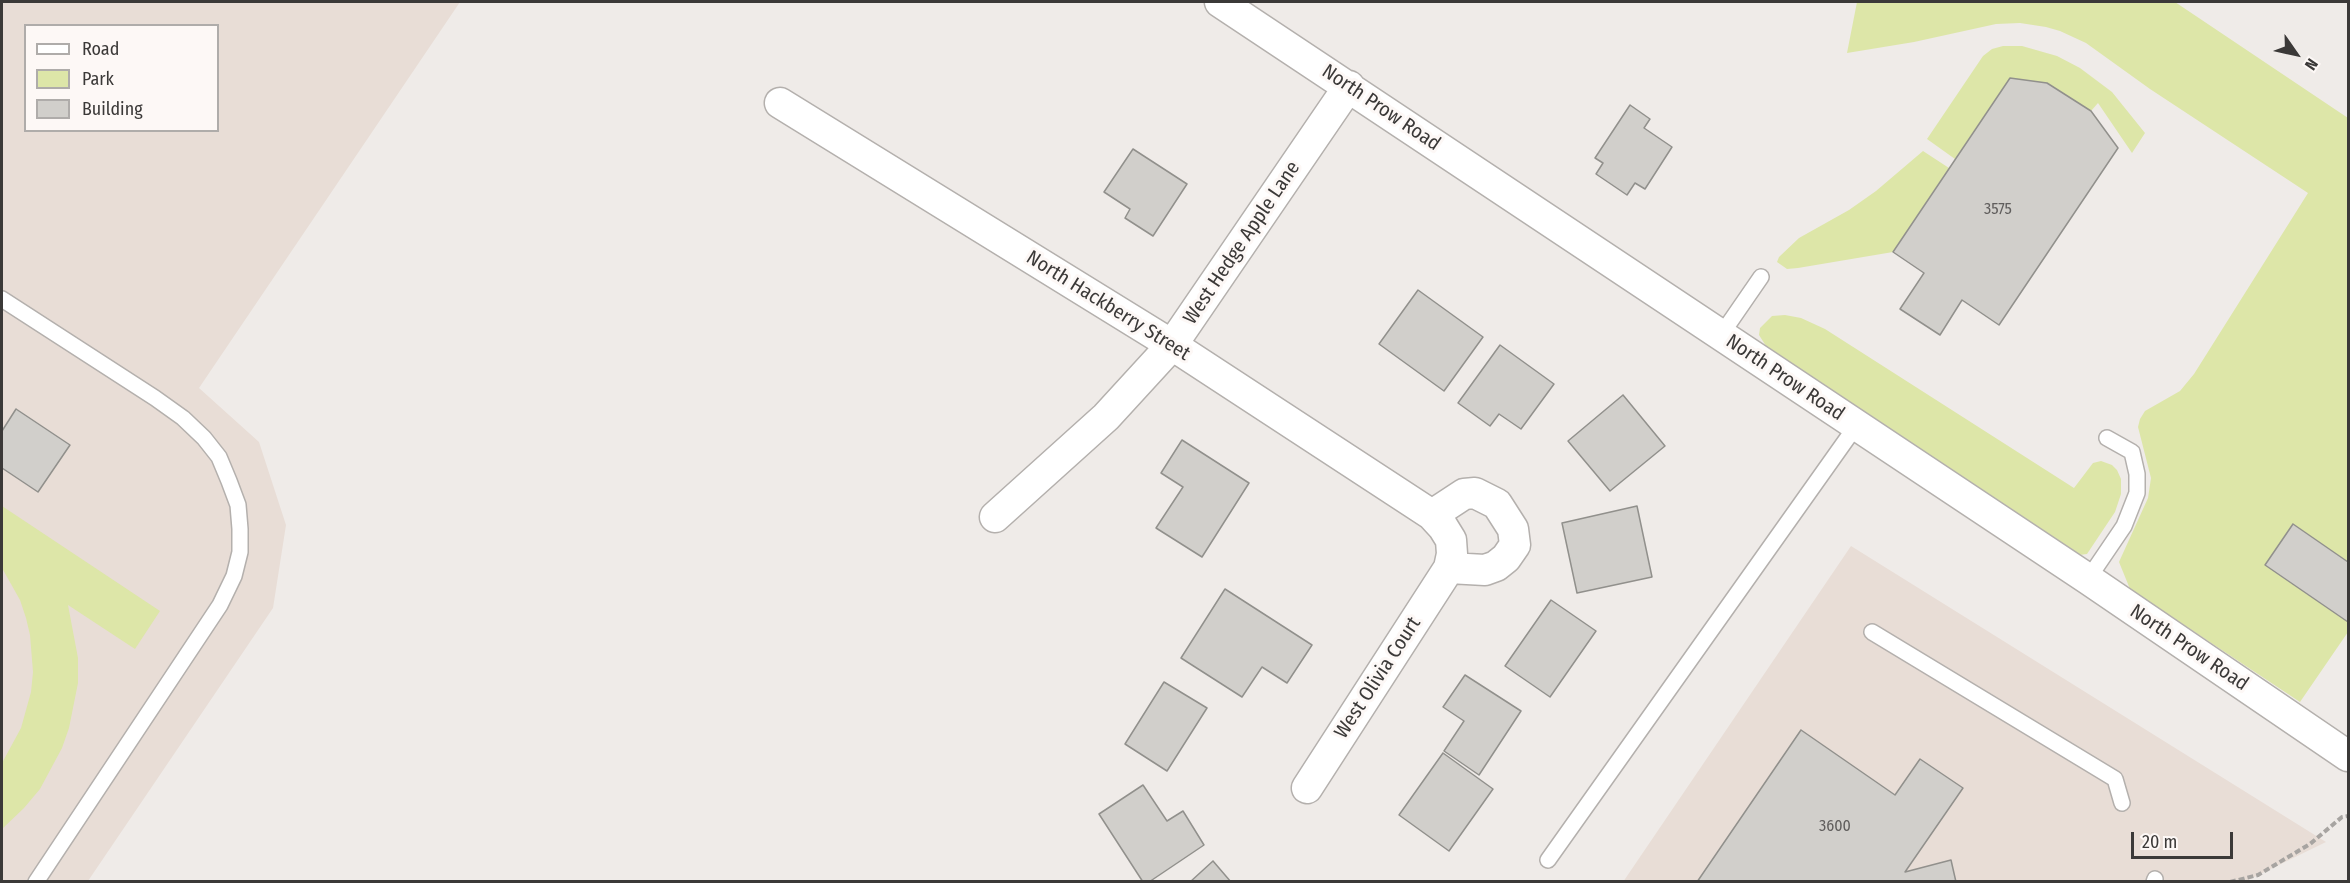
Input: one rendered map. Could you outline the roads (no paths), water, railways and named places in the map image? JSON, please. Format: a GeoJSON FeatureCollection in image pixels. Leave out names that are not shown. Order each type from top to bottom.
{"type":"FeatureCollection","features":[{"type":"Feature","properties":{"kind":"street","name":"North Prow Road"},"geometry":{"type":"LineString","coordinates":[[1220,2],[2088,579],[2349,756]]}},
{"type":"Feature","properties":{"kind":"street","name":"West Hedge Apple Lane"},"geometry":{"type":"LineString","coordinates":[[995,517],[1106,417],[1172,345],[1349,86]]}},
{"type":"Feature","properties":{"kind":"street","name":"North Hackberry Street"},"geometry":{"type":"LineString","coordinates":[[780,103],[1172,345],[1432,515],[1451,540],[1452,554],[1449,568]]}},
{"type":"Feature","properties":{"kind":"street"},"geometry":{"type":"LineString","coordinates":[[1432,515],[1464,494],[1475,494],[1497,504],[1513,529],[1515,545],[1506,558],[1496,566],[1485,570],[1449,568]]}},
{"type":"Feature","properties":{"kind":"street","name":"West Olivia Court"},"geometry":{"type":"LineString","coordinates":[[1307,788],[1449,568]]}},
{"type":"Feature","properties":{"kind":"lane"},"geometry":{"type":"LineString","coordinates":[[1721,335],[1761,277]]}},
{"type":"Feature","properties":{"kind":"lane"},"geometry":{"type":"LineString","coordinates":[[2,299],[155,398],[183,418],[204,438],[219,457],[229,481],[238,505],[240,529],[240,552],[234,576],[220,604],[36,882]]}},
{"type":"Feature","properties":{"kind":"lane"},"geometry":{"type":"LineString","coordinates":[[1548,860],[1856,426]]}},
{"type":"Feature","properties":{"kind":"lane"},"geometry":{"type":"LineString","coordinates":[[2088,579],[2124,526],[2137,493],[2137,474],[2132,452],[2108,438]]}},
{"type":"Feature","properties":{"kind":"lane"},"geometry":{"type":"LineString","coordinates":[[1872,632],[2115,779],[2122,803]]}}]}
